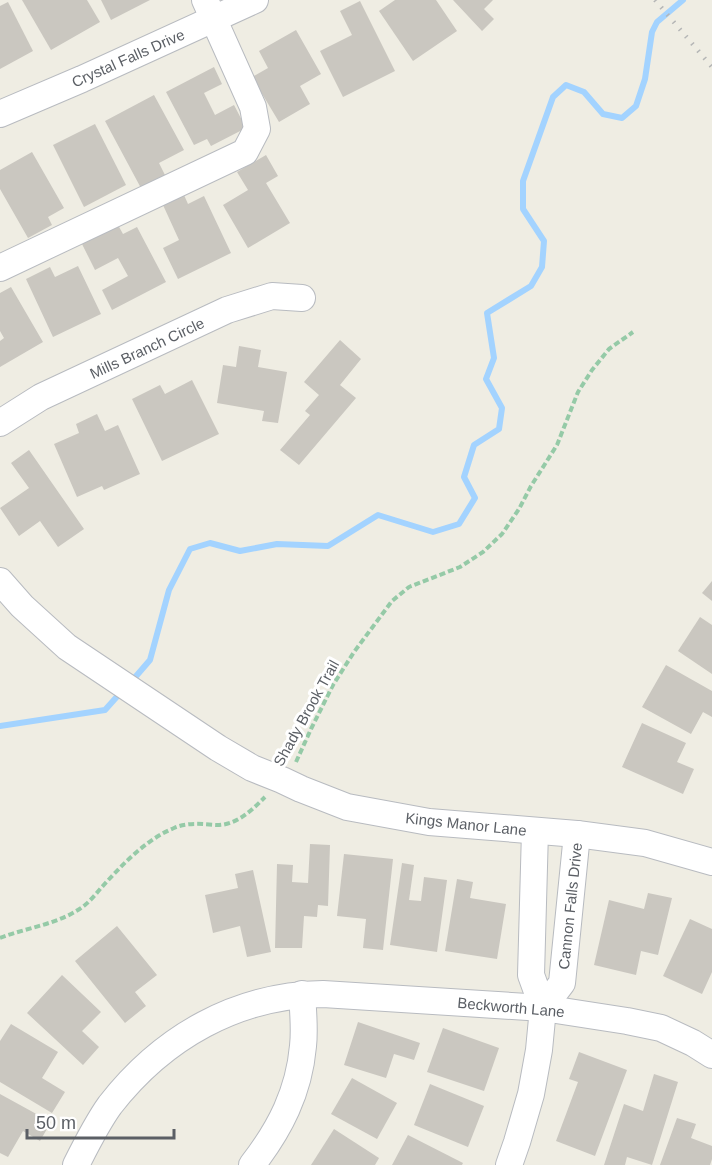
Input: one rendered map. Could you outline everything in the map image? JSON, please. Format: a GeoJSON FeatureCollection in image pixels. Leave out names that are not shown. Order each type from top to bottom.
{"type":"FeatureCollection","features":[{"type":"Feature","properties":{"kind":"street","name":"Crystal Falls Drive"},"geometry":{"type":"LineString","coordinates":[[0,114],[82,80],[210,9],[255,0]]}},
{"type":"Feature","properties":{"kind":"street"},"geometry":{"type":"LineString","coordinates":[[0,268],[245,152],[257,129],[253,107],[210,9]]}},
{"type":"Feature","properties":{"kind":"street","name":"Mills Branch Circle"},"geometry":{"type":"LineString","coordinates":[[0,423],[41,397],[227,310],[272,296],[302,298]]}},
{"type":"Feature","properties":{"kind":"street","name":"Kings Manor Lane"},"geometry":{"type":"LineString","coordinates":[[0,581],[22,606],[67,647],[218,748],[252,768],[347,807],[429,822],[577,834],[645,843],[710,856]]}},
{"type":"Feature","properties":{"kind":"street"},"geometry":{"type":"LineString","coordinates":[[509,1165],[531,1094],[539,1050],[543,1008],[531,975],[535,831]]}},
{"type":"Feature","properties":{"kind":"street","name":"Cannon Falls Drive"},"geometry":{"type":"LineString","coordinates":[[543,1008],[562,983],[577,834]]}},
{"type":"Feature","properties":{"kind":"street"},"geometry":{"type":"LineString","coordinates":[[252,1165],[274,1135],[287,1112],[295,1089],[304,1044],[302,994]]}},
{"type":"Feature","properties":{"kind":"street","name":"Beckworth Lane"},"geometry":{"type":"LineString","coordinates":[[76,1165],[110,1106],[142,1070],[163,1051],[208,1021],[278,997],[323,994],[543,1008],[647,1024],[675,1034],[712,1055]]}},
{"type":"Feature","properties":{"kind":"path","name":"Shady Brook Trail"},"geometry":{"type":"LineString","coordinates":[[0,938],[68,915],[85,905],[128,859],[157,836],[177,826],[199,823],[217,825],[234,822],[249,812],[295,764],[333,685],[354,652],[392,602],[409,587],[460,567],[483,552],[502,534],[557,445],[578,392],[592,370],[609,349],[633,332]]}},
{"type":"Feature","properties":{"kind":"building"},"geometry":{"type":"Polygon","coordinates":[[[22,0],[87,0],[100,22],[51,50],[22,0]]]}},
{"type":"Feature","properties":{"kind":"building"},"geometry":{"type":"Polygon","coordinates":[[[101,0],[150,0],[111,20],[101,0]]]}},
{"type":"Feature","properties":{"kind":"building"},"geometry":{"type":"Polygon","coordinates":[[[395,0],[436,0],[457,31],[413,61],[379,11],[395,0]]]}},
{"type":"Feature","properties":{"kind":"building"},"geometry":{"type":"Polygon","coordinates":[[[453,0],[493,0],[484,9],[494,19],[482,31],[453,0]]]}},
{"type":"Feature","properties":{"kind":"building"},"geometry":{"type":"Polygon","coordinates":[[[360,1],[395,71],[343,97],[320,51],[352,35],[340,11],[360,1]]]}},
{"type":"Feature","properties":{"kind":"building"},"geometry":{"type":"Polygon","coordinates":[[[8,2],[33,51],[0,69],[0,6],[8,2]]]}},
{"type":"Feature","properties":{"kind":"building"},"geometry":{"type":"Polygon","coordinates":[[[296,30],[321,74],[300,86],[310,104],[279,122],[252,77],[268,68],[259,51],[296,30]]]}},
{"type":"Feature","properties":{"kind":"building"},"geometry":{"type":"Polygon","coordinates":[[[214,67],[222,84],[204,93],[215,115],[234,105],[246,128],[211,146],[207,139],[194,145],[166,92],[214,67]]]}},
{"type":"Feature","properties":{"kind":"building"},"geometry":{"type":"Polygon","coordinates":[[[154,95],[184,150],[159,163],[166,177],[142,190],[105,121],[154,95]]]}},
{"type":"Feature","properties":{"kind":"building"},"geometry":{"type":"Polygon","coordinates":[[[95,124],[126,185],[84,207],[53,145],[95,124]]]}},
{"type":"Feature","properties":{"kind":"building"},"geometry":{"type":"Polygon","coordinates":[[[32,152],[64,208],[48,217],[52,225],[28,238],[0,189],[0,170],[32,152]]]}},
{"type":"Feature","properties":{"kind":"building"},"geometry":{"type":"Polygon","coordinates":[[[266,155],[278,176],[266,183],[290,223],[248,248],[223,205],[248,190],[237,172],[266,155]]]}},
{"type":"Feature","properties":{"kind":"building"},"geometry":{"type":"Polygon","coordinates":[[[184,195],[188,204],[204,196],[231,253],[178,279],[163,248],[179,240],[163,205],[184,195]]]}},
{"type":"Feature","properties":{"kind":"building"},"geometry":{"type":"Polygon","coordinates":[[[118,225],[123,234],[137,227],[166,282],[112,310],[102,290],[128,276],[118,258],[95,270],[82,244],[118,225]]]}},
{"type":"Feature","properties":{"kind":"building"},"geometry":{"type":"Polygon","coordinates":[[[78,266],[101,314],[53,337],[26,279],[50,267],[55,277],[78,266]]]}},
{"type":"Feature","properties":{"kind":"building"},"geometry":{"type":"Polygon","coordinates":[[[11,287],[43,342],[0,367],[0,341],[4,338],[0,331],[0,293],[11,287]]]}},
{"type":"Feature","properties":{"kind":"building"},"geometry":{"type":"Polygon","coordinates":[[[340,340],[361,359],[340,385],[356,398],[299,465],[280,450],[310,415],[305,411],[319,395],[304,382],[340,340]]]}},
{"type":"Feature","properties":{"kind":"building"},"geometry":{"type":"Polygon","coordinates":[[[239,346],[261,350],[258,367],[287,372],[278,423],[262,421],[264,411],[217,403],[223,365],[236,367],[239,346]]]}},
{"type":"Feature","properties":{"kind":"building"},"geometry":{"type":"Polygon","coordinates":[[[192,380],[219,434],[162,461],[132,399],[160,385],[165,394],[192,380]]]}},
{"type":"Feature","properties":{"kind":"building"},"geometry":{"type":"Polygon","coordinates":[[[97,414],[105,431],[118,425],[140,474],[104,490],[102,486],[77,497],[54,444],[79,433],[76,424],[97,414]]]}},
{"type":"Feature","properties":{"kind":"building"},"geometry":{"type":"Polygon","coordinates":[[[29,450],[84,529],[58,547],[40,521],[19,536],[0,508],[29,488],[11,463],[29,450]]]}},
{"type":"Feature","properties":{"kind":"building"},"geometry":{"type":"Polygon","coordinates":[[[712,581],[712,601],[702,593],[712,581]]]}},
{"type":"Feature","properties":{"kind":"building"},"geometry":{"type":"Polygon","coordinates":[[[700,617],[712,625],[712,674],[678,651],[700,617]]]}},
{"type":"Feature","properties":{"kind":"building"},"geometry":{"type":"Polygon","coordinates":[[[666,665],[712,691],[712,717],[703,712],[691,734],[642,707],[666,665]]]}},
{"type":"Feature","properties":{"kind":"building"},"geometry":{"type":"Polygon","coordinates":[[[642,723],[686,743],[677,762],[694,769],[683,794],[622,767],[642,723]]]}},
{"type":"Feature","properties":{"kind":"building"},"geometry":{"type":"Polygon","coordinates":[[[310,844],[330,845],[328,906],[318,905],[317,917],[304,916],[302,948],[275,948],[277,864],[293,865],[292,882],[308,883],[310,844]]]}},
{"type":"Feature","properties":{"kind":"building"},"geometry":{"type":"Polygon","coordinates":[[[344,854],[393,859],[383,950],[363,948],[366,919],[337,916],[344,854]]]}},
{"type":"Feature","properties":{"kind":"building"},"geometry":{"type":"Polygon","coordinates":[[[402,863],[414,865],[409,900],[421,901],[424,877],[447,880],[437,952],[390,945],[402,863]]]}},
{"type":"Feature","properties":{"kind":"building"},"geometry":{"type":"Polygon","coordinates":[[[253,870],[271,952],[247,957],[240,926],[213,933],[205,895],[238,888],[235,874],[253,870]]]}},
{"type":"Feature","properties":{"kind":"building"},"geometry":{"type":"Polygon","coordinates":[[[457,879],[473,882],[470,898],[506,904],[497,959],[445,951],[457,879]]]}},
{"type":"Feature","properties":{"kind":"building"},"geometry":{"type":"Polygon","coordinates":[[[648,893],[672,898],[658,955],[641,951],[636,975],[594,965],[609,900],[644,909],[648,893]]]}},
{"type":"Feature","properties":{"kind":"building"},"geometry":{"type":"Polygon","coordinates":[[[690,919],[712,929],[712,972],[702,994],[663,976],[690,919]]]}},
{"type":"Feature","properties":{"kind":"building"},"geometry":{"type":"Polygon","coordinates":[[[117,926],[157,975],[135,992],[146,1006],[125,1023],[75,961],[117,926]]]}},
{"type":"Feature","properties":{"kind":"building"},"geometry":{"type":"Polygon","coordinates":[[[62,975],[101,1012],[82,1031],[99,1047],[83,1065],[27,1013],[62,975]]]}},
{"type":"Feature","properties":{"kind":"building"},"geometry":{"type":"Polygon","coordinates":[[[358,1022],[420,1043],[414,1060],[394,1054],[386,1078],[344,1065],[358,1022]]]}},
{"type":"Feature","properties":{"kind":"building"},"geometry":{"type":"Polygon","coordinates":[[[11,1024],[58,1052],[42,1078],[65,1092],[52,1113],[0,1082],[0,1041],[11,1024]]]}},
{"type":"Feature","properties":{"kind":"building"},"geometry":{"type":"Polygon","coordinates":[[[443,1028],[499,1048],[484,1091],[427,1072],[443,1028]]]}},
{"type":"Feature","properties":{"kind":"building"},"geometry":{"type":"Polygon","coordinates":[[[579,1052],[627,1070],[595,1156],[556,1141],[578,1082],[569,1079],[579,1052]]]}},
{"type":"Feature","properties":{"kind":"building"},"geometry":{"type":"Polygon","coordinates":[[[654,1074],[678,1082],[652,1165],[627,1157],[625,1165],[604,1165],[624,1104],[643,1111],[654,1074]]]}},
{"type":"Feature","properties":{"kind":"building"},"geometry":{"type":"Polygon","coordinates":[[[352,1078],[397,1103],[377,1139],[331,1114],[352,1078]]]}},
{"type":"Feature","properties":{"kind":"building"},"geometry":{"type":"Polygon","coordinates":[[[430,1084],[484,1106],[468,1147],[414,1125],[430,1084]]]}},
{"type":"Feature","properties":{"kind":"building"},"geometry":{"type":"Polygon","coordinates":[[[0,1094],[51,1122],[40,1141],[23,1131],[8,1157],[0,1153],[0,1094]]]}},
{"type":"Feature","properties":{"kind":"building"},"geometry":{"type":"Polygon","coordinates":[[[677,1118],[696,1124],[691,1138],[712,1146],[710,1165],[660,1165],[677,1118]]]}},
{"type":"Feature","properties":{"kind":"building"},"geometry":{"type":"Polygon","coordinates":[[[334,1129],[379,1158],[375,1165],[311,1165],[334,1129]]]}},
{"type":"Feature","properties":{"kind":"building"},"geometry":{"type":"Polygon","coordinates":[[[408,1135],[463,1163],[462,1165],[392,1165],[408,1135]]]}},
{"type":"Feature","properties":{"kind":"waterway"},"geometry":{"type":"LineString","coordinates":[[131,682],[150,660],[169,590],[190,549],[210,543],[240,551],[277,544],[328,546],[378,515],[433,532],[459,524],[475,498],[464,477],[474,445],[499,429],[502,408],[486,379],[494,358],[487,313],[531,286],[542,267],[544,241],[523,209],[523,181],[553,97],[566,85],[584,92],[603,114],[622,118],[636,106],[645,79],[652,32],[657,22],[683,0]]}},
{"type":"Feature","properties":{"kind":"waterway"},"geometry":{"type":"LineString","coordinates":[[0,726],[105,710],[122,691]]}},
{"type":"Feature","properties":{"kind":"railway"},"geometry":{"type":"LineString","coordinates":[[655,0],[712,67]]}}]}
